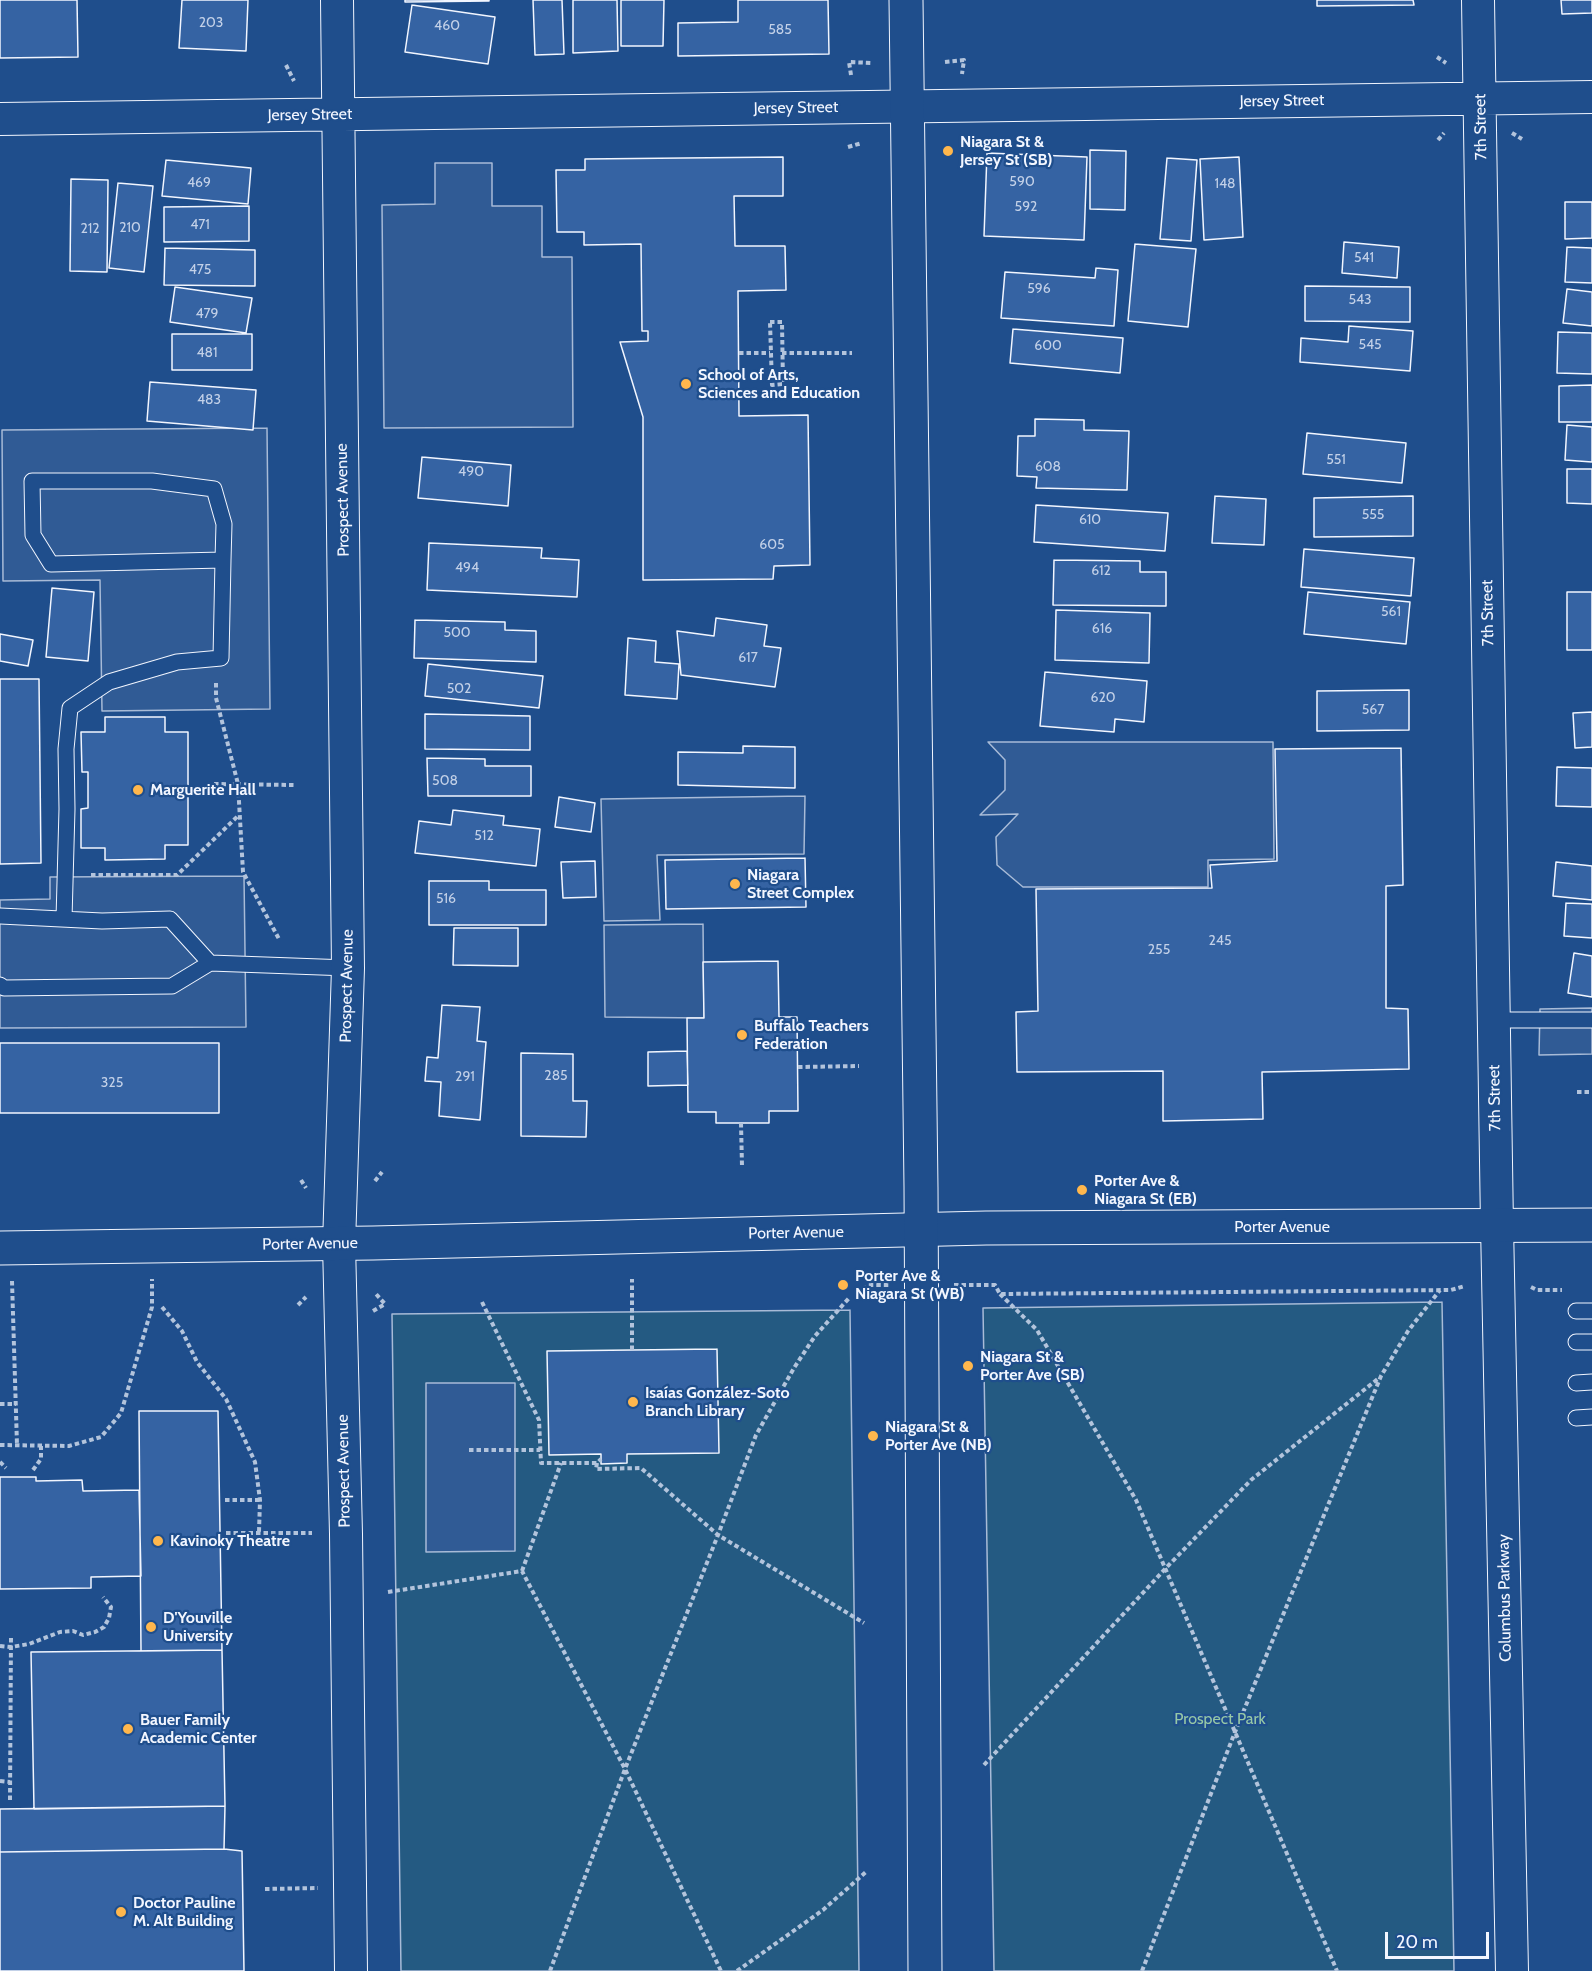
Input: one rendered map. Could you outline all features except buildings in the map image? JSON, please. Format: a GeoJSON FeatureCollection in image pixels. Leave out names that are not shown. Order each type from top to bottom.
{"type":"FeatureCollection","features":[{"type":"Feature","properties":{"kind":"main road"},"geometry":{"type":"LineString","coordinates":[[906,0],[922,1230],[925,1971]]}},
{"type":"Feature","properties":{"kind":"main road","name":"Porter Avenue"},"geometry":{"type":"LineString","coordinates":[[0,1248],[339,1244],[997,1228],[1592,1225]]}},
{"type":"Feature","properties":{"kind":"street","name":"Prospect Avenue"},"geometry":{"type":"LineString","coordinates":[[337,0],[348,968],[339,1244],[346,1534],[351,1971]]}},
{"type":"Feature","properties":{"kind":"street","name":"7th Street"},"geometry":{"type":"LineString","coordinates":[[1478,0],[1497,1225]]}},
{"type":"Feature","properties":{"kind":"street","name":"Jersey Street"},"geometry":{"type":"LineString","coordinates":[[0,119],[1592,97]]}},
{"type":"Feature","properties":{"kind":"street","name":"Columbus Parkway"},"geometry":{"type":"LineString","coordinates":[[1497,1225],[1512,1971]]}},
{"type":"Feature","properties":{"kind":"lane"},"geometry":{"type":"LineString","coordinates":[[64,919],[66,749],[70,708],[109,682],[177,662],[221,658],[224,560],[224,524],[214,489],[152,481],[32,481],[33,535],[51,564],[224,560]]}},
{"type":"Feature","properties":{"kind":"lane"},"geometry":{"type":"LineString","coordinates":[[0,916],[102,921],[170,919],[210,963]]}},
{"type":"Feature","properties":{"kind":"lane"},"geometry":{"type":"LineString","coordinates":[[0,985],[4,988],[171,986],[210,963],[348,968]]}},
{"type":"Feature","properties":{"kind":"lane"},"geometry":{"type":"LineString","coordinates":[[1494,1020],[1592,1020]]}},
{"type":"Feature","properties":{"kind":"lane"},"geometry":{"type":"LineString","coordinates":[[1576,1311],[1592,1311]]}},
{"type":"Feature","properties":{"kind":"lane"},"geometry":{"type":"LineString","coordinates":[[1576,1342],[1592,1342]]}},
{"type":"Feature","properties":{"kind":"lane"},"geometry":{"type":"LineString","coordinates":[[1576,1383],[1592,1382]]}},
{"type":"Feature","properties":{"kind":"lane"},"geometry":{"type":"LineString","coordinates":[[1576,1418],[1592,1417]]}},
{"type":"Feature","properties":{"kind":"path"},"geometry":{"type":"LineString","coordinates":[[945,62],[963,60],[961,75]]}},
{"type":"Feature","properties":{"kind":"path"},"geometry":{"type":"LineString","coordinates":[[849,62],[872,63]]}},
{"type":"Feature","properties":{"kind":"path"},"geometry":{"type":"LineString","coordinates":[[286,66],[294,83]]}},
{"type":"Feature","properties":{"kind":"path"},"geometry":{"type":"LineString","coordinates":[[770,322],[782,322],[783,384],[772,385],[771,353],[770,322]]}},
{"type":"Feature","properties":{"kind":"path"},"geometry":{"type":"LineString","coordinates":[[739,353],[771,353]]}},
{"type":"Feature","properties":{"kind":"path"},"geometry":{"type":"LineString","coordinates":[[782,353],[852,353]]}},
{"type":"Feature","properties":{"kind":"path"},"geometry":{"type":"LineString","coordinates":[[216,698],[238,784],[243,872],[284,949]]}},
{"type":"Feature","properties":{"kind":"path"},"geometry":{"type":"LineString","coordinates":[[214,784],[294,785]]}},
{"type":"Feature","properties":{"kind":"path"},"geometry":{"type":"LineString","coordinates":[[89,875],[177,875],[240,814]]}},
{"type":"Feature","properties":{"kind":"path"},"geometry":{"type":"LineString","coordinates":[[798,1067],[859,1066]]}},
{"type":"Feature","properties":{"kind":"path"},"geometry":{"type":"LineString","coordinates":[[1577,1092],[1592,1092]]}},
{"type":"Feature","properties":{"kind":"path"},"geometry":{"type":"LineString","coordinates":[[741,1123],[742,1166]]}},
{"type":"Feature","properties":{"kind":"path"},"geometry":{"type":"LineString","coordinates":[[301,1179],[307,1192]]}},
{"type":"Feature","properties":{"kind":"path"},"geometry":{"type":"LineString","coordinates":[[632,1279],[632,1350]]}},
{"type":"Feature","properties":{"kind":"path"},"geometry":{"type":"LineString","coordinates":[[1523,1283],[1537,1290],[1566,1290]]}},
{"type":"Feature","properties":{"kind":"path"},"geometry":{"type":"LineString","coordinates":[[1000,1294],[1451,1290],[1470,1284]]}},
{"type":"Feature","properties":{"kind":"path"},"geometry":{"type":"LineString","coordinates":[[859,1296],[868,1285]]}},
{"type":"Feature","properties":{"kind":"path"},"geometry":{"type":"LineString","coordinates":[[995,1285],[1000,1294],[1037,1330],[1136,1500],[1337,1971]]}},
{"type":"Feature","properties":{"kind":"path"},"geometry":{"type":"LineString","coordinates":[[0,1445],[69,1446],[101,1437],[121,1413],[152,1307],[152,1287]]}},
{"type":"Feature","properties":{"kind":"path"},"geometry":{"type":"LineString","coordinates":[[1142,1971],[1235,1732],[1381,1376],[1408,1331],[1440,1290]]}},
{"type":"Feature","properties":{"kind":"path"},"geometry":{"type":"LineString","coordinates":[[13,1291],[17,1445]]}},
{"type":"Feature","properties":{"kind":"path"},"geometry":{"type":"LineString","coordinates":[[372,1311],[385,1304],[376,1294]]}},
{"type":"Feature","properties":{"kind":"path"},"geometry":{"type":"LineString","coordinates":[[550,1971],[625,1768],[756,1435],[815,1336],[850,1297]]}},
{"type":"Feature","properties":{"kind":"path"},"geometry":{"type":"LineString","coordinates":[[482,1302],[539,1420],[541,1463],[599,1461],[596,1469],[641,1468],[718,1535],[864,1623]]}},
{"type":"Feature","properties":{"kind":"path"},"geometry":{"type":"LineString","coordinates":[[162,1307],[182,1330],[197,1362],[226,1399],[255,1462],[260,1500],[259,1532]]}},
{"type":"Feature","properties":{"kind":"path"},"geometry":{"type":"LineString","coordinates":[[984,1765],[1165,1569],[1251,1480],[1381,1376]]}},
{"type":"Feature","properties":{"kind":"path"},"geometry":{"type":"LineString","coordinates":[[0,1404],[16,1404]]}},
{"type":"Feature","properties":{"kind":"path"},"geometry":{"type":"LineString","coordinates":[[33,1470],[41,1459],[41,1446]]}},
{"type":"Feature","properties":{"kind":"path"},"geometry":{"type":"LineString","coordinates":[[469,1450],[540,1450]]}},
{"type":"Feature","properties":{"kind":"path"},"geometry":{"type":"LineString","coordinates":[[0,1462],[6,1468]]}},
{"type":"Feature","properties":{"kind":"path"},"geometry":{"type":"LineString","coordinates":[[561,1463],[522,1571],[625,1768],[721,1971]]}},
{"type":"Feature","properties":{"kind":"path"},"geometry":{"type":"LineString","coordinates":[[225,1500],[260,1500]]}},
{"type":"Feature","properties":{"kind":"path"},"geometry":{"type":"LineString","coordinates":[[226,1533],[317,1533]]}},
{"type":"Feature","properties":{"kind":"path"},"geometry":{"type":"LineString","coordinates":[[388,1592],[522,1571]]}},
{"type":"Feature","properties":{"kind":"path"},"geometry":{"type":"LineString","coordinates":[[0,1646],[29,1644],[60,1632],[73,1631],[83,1635],[104,1627],[111,1607],[104,1597]]}},
{"type":"Feature","properties":{"kind":"path"},"geometry":{"type":"LineString","coordinates":[[10,1800],[11,1636]]}},
{"type":"Feature","properties":{"kind":"path"},"geometry":{"type":"LineString","coordinates":[[0,1781],[10,1782]]}},
{"type":"Feature","properties":{"kind":"path"},"geometry":{"type":"LineString","coordinates":[[737,1971],[823,1910],[867,1871]]}},
{"type":"Feature","properties":{"kind":"path"},"geometry":{"type":"LineString","coordinates":[[265,1889],[321,1888]]}},
{"type":"Feature","properties":{"kind":"green space","name":"Prospect Park"},"geometry":{"type":"Polygon","coordinates":[[[1442,1302],[1454,1971],[994,1971],[983,1308],[1442,1302]]]}},
{"type":"Feature","properties":{"kind":"green space"},"geometry":{"type":"Polygon","coordinates":[[[850,1310],[859,1971],[401,1971],[392,1314],[850,1310]]]}},
{"type":"Feature","properties":{"kind":"shaded area"},"geometry":{"type":"Polygon","coordinates":[[[435,163],[492,163],[492,206],[542,206],[542,257],[572,257],[573,427],[384,428],[382,205],[435,204],[435,163]]]}},
{"type":"Feature","properties":{"kind":"shaded area"},"geometry":{"type":"Polygon","coordinates":[[[267,428],[270,709],[102,711],[100,580],[3,581],[2,430],[267,428]]]}},
{"type":"Feature","properties":{"kind":"shaded area"},"geometry":{"type":"Polygon","coordinates":[[[988,742],[1273,742],[1274,859],[1208,860],[1208,887],[1023,887],[997,865],[996,837],[1018,814],[980,815],[1005,790],[1005,760],[988,742]]]}},
{"type":"Feature","properties":{"kind":"shaded area"},"geometry":{"type":"Polygon","coordinates":[[[805,796],[804,854],[657,855],[660,920],[604,921],[601,799],[805,796]]]}},
{"type":"Feature","properties":{"kind":"shaded area"},"geometry":{"type":"Polygon","coordinates":[[[244,876],[246,1027],[0,1028],[0,900],[50,899],[50,877],[244,876]]]}},
{"type":"Feature","properties":{"kind":"shaded area"},"geometry":{"type":"Polygon","coordinates":[[[703,924],[704,1018],[605,1017],[604,925],[703,924]]]}},
{"type":"Feature","properties":{"kind":"shaded area"},"geometry":{"type":"Polygon","coordinates":[[[1592,1008],[1592,1054],[1539,1055],[1540,1009],[1592,1008]]]}},
{"type":"Feature","properties":{"kind":"shaded area"},"geometry":{"type":"Polygon","coordinates":[[[426,1383],[515,1383],[515,1551],[426,1552],[426,1383]]]}},
{"type":"Feature","properties":{"kind":"place","name":"Niagara St & Jersey St (SB)"},"geometry":{"type":"Point","coordinates":[948,151]}},
{"type":"Feature","properties":{"kind":"place","name":"School of Arts, Sciences and Education"},"geometry":{"type":"Point","coordinates":[686,384]}},
{"type":"Feature","properties":{"kind":"place","name":"Marguerite Hall"},"geometry":{"type":"Point","coordinates":[138,790]}},
{"type":"Feature","properties":{"kind":"place","name":"Niagara Street Complex"},"geometry":{"type":"Point","coordinates":[735,884]}},
{"type":"Feature","properties":{"kind":"place","name":"Buffalo Teachers Federation"},"geometry":{"type":"Point","coordinates":[742,1035]}},
{"type":"Feature","properties":{"kind":"place","name":"Porter Ave & Niagara St (EB)"},"geometry":{"type":"Point","coordinates":[1082,1190]}},
{"type":"Feature","properties":{"kind":"place","name":"Porter Ave & Niagara St (WB)"},"geometry":{"type":"Point","coordinates":[843,1285]}},
{"type":"Feature","properties":{"kind":"place","name":"Niagara St & Porter Ave (SB)"},"geometry":{"type":"Point","coordinates":[968,1366]}},
{"type":"Feature","properties":{"kind":"place","name":"Isaías González-Soto Branch Library"},"geometry":{"type":"Point","coordinates":[633,1402]}},
{"type":"Feature","properties":{"kind":"place","name":"Niagara St & Porter Ave (NB)"},"geometry":{"type":"Point","coordinates":[873,1436]}},
{"type":"Feature","properties":{"kind":"place","name":"Kavinoky Theatre"},"geometry":{"type":"Point","coordinates":[158,1541]}},
{"type":"Feature","properties":{"kind":"place","name":"D'Youville University"},"geometry":{"type":"Point","coordinates":[151,1627]}},
{"type":"Feature","properties":{"kind":"place","name":"Bauer Family Academic Center"},"geometry":{"type":"Point","coordinates":[128,1729]}},
{"type":"Feature","properties":{"kind":"place","name":"Doctor Pauline M. Alt Building"},"geometry":{"type":"Point","coordinates":[121,1912]}}]}
